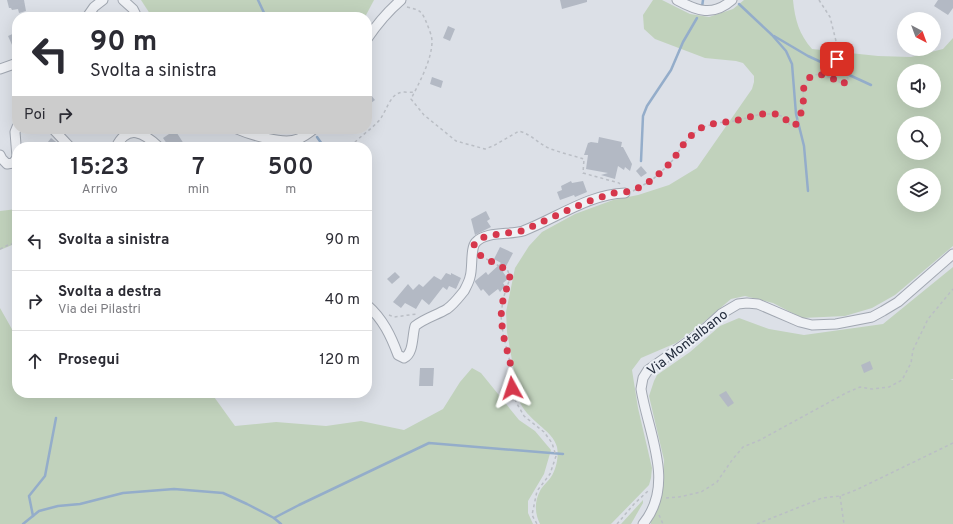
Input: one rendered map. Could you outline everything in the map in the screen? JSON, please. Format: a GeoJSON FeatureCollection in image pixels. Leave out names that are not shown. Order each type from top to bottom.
{"type":"FeatureCollection","features":[{"type":"Feature","properties":{"kind":"street"},"geometry":{"type":"LineString","coordinates":[[90,12],[103,0]]}},
{"type":"Feature","properties":{"kind":"street"},"geometry":{"type":"LineString","coordinates":[[123,0],[135,12]]}},
{"type":"Feature","properties":{"kind":"street"},"geometry":{"type":"LineString","coordinates":[[677,0],[699,11],[716,10],[732,0]]}},
{"type":"Feature","properties":{"kind":"street"},"geometry":{"type":"LineString","coordinates":[[372,32],[390,9],[398,2]]}},
{"type":"Feature","properties":{"kind":"street"},"geometry":{"type":"LineString","coordinates":[[0,68],[12,64]]}},
{"type":"Feature","properties":{"kind":"street"},"geometry":{"type":"LineString","coordinates":[[58,134],[65,142]]}},
{"type":"Feature","properties":{"kind":"street"},"geometry":{"type":"LineString","coordinates":[[120,142],[124,136],[128,134]]}},
{"type":"Feature","properties":{"kind":"street"},"geometry":{"type":"LineString","coordinates":[[140,134],[153,142]]}},
{"type":"Feature","properties":{"kind":"street"},"geometry":{"type":"LineString","coordinates":[[249,134],[290,141],[298,140],[307,134]]}},
{"type":"Feature","properties":{"kind":"street"},"geometry":{"type":"LineString","coordinates":[[0,155],[7,164],[12,163]]}},
{"type":"Feature","properties":{"kind":"street"},"geometry":{"type":"LineString","coordinates":[[372,310],[381,319],[392,338],[398,356],[404,358],[408,356],[410,351],[415,326],[448,308],[456,301],[464,290],[470,278],[472,248],[481,238],[522,231],[586,202],[613,193],[625,193]]}},
{"type":"Feature","properties":{"kind":"street","name":"Via Montalbano"},"geometry":{"type":"LineString","coordinates":[[643,524],[648,518],[657,499],[659,482],[658,462],[642,389],[643,378],[651,367],[699,334],[721,314],[738,304],[758,304],[800,322],[812,325],[836,324],[872,317],[898,302],[953,254]]}},
{"type":"Feature","properties":{"kind":"path"},"geometry":{"type":"LineString","coordinates":[[398,2],[419,10],[423,15],[432,40],[431,51],[426,66],[411,99],[424,115],[456,141],[485,149],[519,131],[528,134],[552,149],[584,159],[583,173],[619,183],[625,193],[633,191],[652,180],[672,161],[688,138],[701,128],[716,123],[735,121],[761,114],[775,114],[784,117],[790,125],[797,124],[803,108],[802,98],[805,84],[812,76],[822,74],[843,84],[848,79],[845,69],[837,59],[836,41],[830,17],[819,0]]}},
{"type":"Feature","properties":{"kind":"path"},"geometry":{"type":"LineString","coordinates":[[372,128],[386,110],[391,99],[399,92],[415,92]]}},
{"type":"Feature","properties":{"kind":"path"},"geometry":{"type":"LineString","coordinates":[[355,142],[364,134]]}},
{"type":"Feature","properties":{"kind":"path"},"geometry":{"type":"LineString","coordinates":[[0,249],[12,244]]}},
{"type":"Feature","properties":{"kind":"path"},"geometry":{"type":"LineString","coordinates":[[474,245],[481,256],[508,271],[510,278],[503,300],[501,316],[503,334],[511,366],[512,388],[516,402],[524,416],[544,432],[552,443],[556,456],[550,474],[537,491],[532,515],[536,524]]}},
{"type":"Feature","properties":{"kind":"path"},"geometry":{"type":"LineString","coordinates":[[657,499],[679,497],[701,492],[717,482],[743,447],[760,440],[846,393],[860,387],[889,387],[902,380],[911,363],[913,350],[928,318],[953,289]]}},
{"type":"Feature","properties":{"kind":"path"},"geometry":{"type":"LineString","coordinates":[[372,309],[394,317],[424,313]]}},
{"type":"Feature","properties":{"kind":"path"},"geometry":{"type":"LineString","coordinates":[[757,524],[822,498],[840,496],[856,490],[953,444]]}},
{"type":"Feature","properties":{"kind":"path"},"geometry":{"type":"LineString","coordinates":[[616,524],[634,504],[659,482]]}},
{"type":"Feature","properties":{"kind":"path"},"geometry":{"type":"LineString","coordinates":[[840,496],[844,524]]}},
{"type":"Feature","properties":{"kind":"green space"},"geometry":{"type":"Polygon","coordinates":[[[141,0],[374,0],[368,12],[149,12],[141,0]]]}},
{"type":"Feature","properties":{"kind":"green space"},"geometry":{"type":"Polygon","coordinates":[[[653,0],[662,0],[690,14],[709,17],[733,9],[744,0],[793,0],[798,26],[812,49],[878,56],[941,56],[941,50],[953,38],[953,246],[895,295],[872,308],[845,316],[802,318],[773,303],[745,296],[731,299],[698,327],[676,343],[641,358],[632,370],[638,408],[652,468],[649,485],[611,524],[540,524],[536,512],[537,499],[541,489],[550,479],[554,470],[557,463],[558,451],[555,441],[527,413],[519,400],[507,332],[506,312],[515,268],[529,246],[542,232],[575,214],[613,200],[638,195],[669,185],[697,168],[752,89],[754,82],[754,76],[743,63],[705,58],[655,39],[644,29],[643,15],[653,0]]]}},
{"type":"Feature","properties":{"kind":"green space"},"geometry":{"type":"Polygon","coordinates":[[[12,210],[12,245],[0,250],[0,211],[12,210]]]}},
{"type":"Feature","properties":{"kind":"green space"},"geometry":{"type":"Polygon","coordinates":[[[953,267],[953,379],[950,380],[953,380],[953,524],[651,524],[650,518],[663,489],[664,460],[649,396],[657,375],[690,352],[720,326],[739,318],[769,329],[804,335],[883,324],[953,267]]]}},
{"type":"Feature","properties":{"kind":"green space"},"geometry":{"type":"Polygon","coordinates":[[[0,308],[12,329],[12,398],[215,398],[235,426],[276,422],[326,426],[361,421],[404,430],[443,409],[460,382],[472,368],[481,373],[519,420],[535,431],[551,450],[544,474],[528,501],[528,513],[533,524],[0,524],[0,308]]]}},
{"type":"Feature","properties":{"kind":"green space"},"geometry":{"type":"Polygon","coordinates":[[[643,500],[643,503],[631,524],[621,524],[643,500]]]}},
{"type":"Feature","properties":{"kind":"building"},"geometry":{"type":"Polygon","coordinates":[[[7,0],[24,0],[26,11],[19,12],[18,9],[12,10],[9,8],[7,0]]]}},
{"type":"Feature","properties":{"kind":"building"},"geometry":{"type":"Polygon","coordinates":[[[560,0],[587,0],[587,2],[562,9],[560,0]]]}},
{"type":"Feature","properties":{"kind":"building"},"geometry":{"type":"Polygon","coordinates":[[[938,0],[953,0],[953,8],[948,15],[934,6],[938,0]]]}},
{"type":"Feature","properties":{"kind":"building"},"geometry":{"type":"Polygon","coordinates":[[[448,26],[455,29],[450,41],[443,38],[448,26]]]}},
{"type":"Feature","properties":{"kind":"building"},"geometry":{"type":"Polygon","coordinates":[[[12,34],[12,45],[8,36],[12,34]]]}},
{"type":"Feature","properties":{"kind":"building"},"geometry":{"type":"Polygon","coordinates":[[[432,77],[443,81],[441,88],[430,84],[432,77]]]}},
{"type":"Feature","properties":{"kind":"building"},"geometry":{"type":"Polygon","coordinates":[[[169,134],[178,134],[183,142],[166,142],[163,138],[169,134]]]}},
{"type":"Feature","properties":{"kind":"building"},"geometry":{"type":"Polygon","coordinates":[[[599,137],[622,142],[621,147],[623,147],[632,164],[630,171],[625,167],[624,170],[618,166],[615,179],[601,175],[608,173],[586,169],[588,155],[584,155],[588,143],[598,143],[599,137]]]}},
{"type":"Feature","properties":{"kind":"building"},"geometry":{"type":"Polygon","coordinates":[[[51,138],[56,142],[48,142],[51,138]]]}},
{"type":"Feature","properties":{"kind":"building"},"geometry":{"type":"Polygon","coordinates":[[[641,166],[647,173],[641,177],[636,171],[641,166]]]}},
{"type":"Feature","properties":{"kind":"building"},"geometry":{"type":"Polygon","coordinates":[[[571,181],[572,183],[583,181],[587,192],[575,197],[574,195],[560,200],[557,192],[562,190],[561,186],[571,181]]]}},
{"type":"Feature","properties":{"kind":"building"},"geometry":{"type":"Polygon","coordinates":[[[486,211],[490,219],[487,221],[491,227],[475,235],[471,219],[486,211]]]}},
{"type":"Feature","properties":{"kind":"building"},"geometry":{"type":"Polygon","coordinates":[[[500,247],[513,253],[503,272],[508,279],[503,283],[505,286],[500,292],[498,289],[489,296],[483,289],[481,291],[475,281],[486,272],[488,275],[501,263],[494,259],[500,247]]]}},
{"type":"Feature","properties":{"kind":"building"},"geometry":{"type":"Polygon","coordinates":[[[395,272],[400,277],[392,284],[387,279],[395,272]]]}},
{"type":"Feature","properties":{"kind":"building"},"geometry":{"type":"Polygon","coordinates":[[[446,273],[451,275],[451,273],[461,278],[456,289],[449,286],[447,290],[443,287],[429,305],[422,299],[416,309],[405,303],[401,308],[393,302],[408,284],[413,290],[419,284],[423,287],[434,276],[441,280],[446,273]]]}},
{"type":"Feature","properties":{"kind":"building"},"geometry":{"type":"Polygon","coordinates":[[[870,361],[873,369],[864,373],[861,365],[870,361]]]}},
{"type":"Feature","properties":{"kind":"building"},"geometry":{"type":"Polygon","coordinates":[[[420,368],[434,368],[433,386],[419,386],[420,368]]]}},
{"type":"Feature","properties":{"kind":"building"},"geometry":{"type":"Polygon","coordinates":[[[726,391],[734,403],[728,407],[719,395],[726,391]]]}},
{"type":"Feature","properties":{"kind":"waterway"},"geometry":{"type":"LineString","coordinates":[[258,0],[264,12]]}},
{"type":"Feature","properties":{"kind":"waterway"},"geometry":{"type":"LineString","coordinates":[[702,7],[703,0]]}},
{"type":"Feature","properties":{"kind":"waterway"},"geometry":{"type":"LineString","coordinates":[[739,4],[772,35],[786,51],[792,64],[796,114],[804,146],[808,191]]}},
{"type":"Feature","properties":{"kind":"waterway"},"geometry":{"type":"LineString","coordinates":[[641,161],[643,116],[647,106],[671,70],[683,42],[697,18]]}},
{"type":"Feature","properties":{"kind":"waterway"},"geometry":{"type":"LineString","coordinates":[[774,36],[808,56],[871,85]]}},
{"type":"Feature","properties":{"kind":"waterway"},"geometry":{"type":"LineString","coordinates":[[317,137],[320,142]]}},
{"type":"Feature","properties":{"kind":"waterway"},"geometry":{"type":"LineString","coordinates":[[33,516],[29,496],[45,476],[56,418]]}},
{"type":"Feature","properties":{"kind":"waterway"},"geometry":{"type":"LineString","coordinates":[[274,518],[429,443],[563,454]]}},
{"type":"Feature","properties":{"kind":"waterway"},"geometry":{"type":"LineString","coordinates":[[23,524],[39,511],[58,506],[80,504],[123,493],[174,489],[223,493],[274,518],[281,524]]}},
{"type":"Feature","properties":{"kind":"route"},"geometry":{"type":"LineString","coordinates":[[512,388],[511,366],[503,334],[501,316],[503,300],[510,278],[508,271],[481,256],[474,245],[476,241],[481,238],[498,234],[522,231],[586,202],[613,193],[633,191],[652,180],[662,171],[672,161],[688,138],[701,128],[716,123],[735,121],[761,114],[775,114],[784,117],[790,125],[797,124],[803,108],[802,98],[805,84],[812,76],[822,74],[843,84],[848,79],[845,69],[837,59]]}}]}
